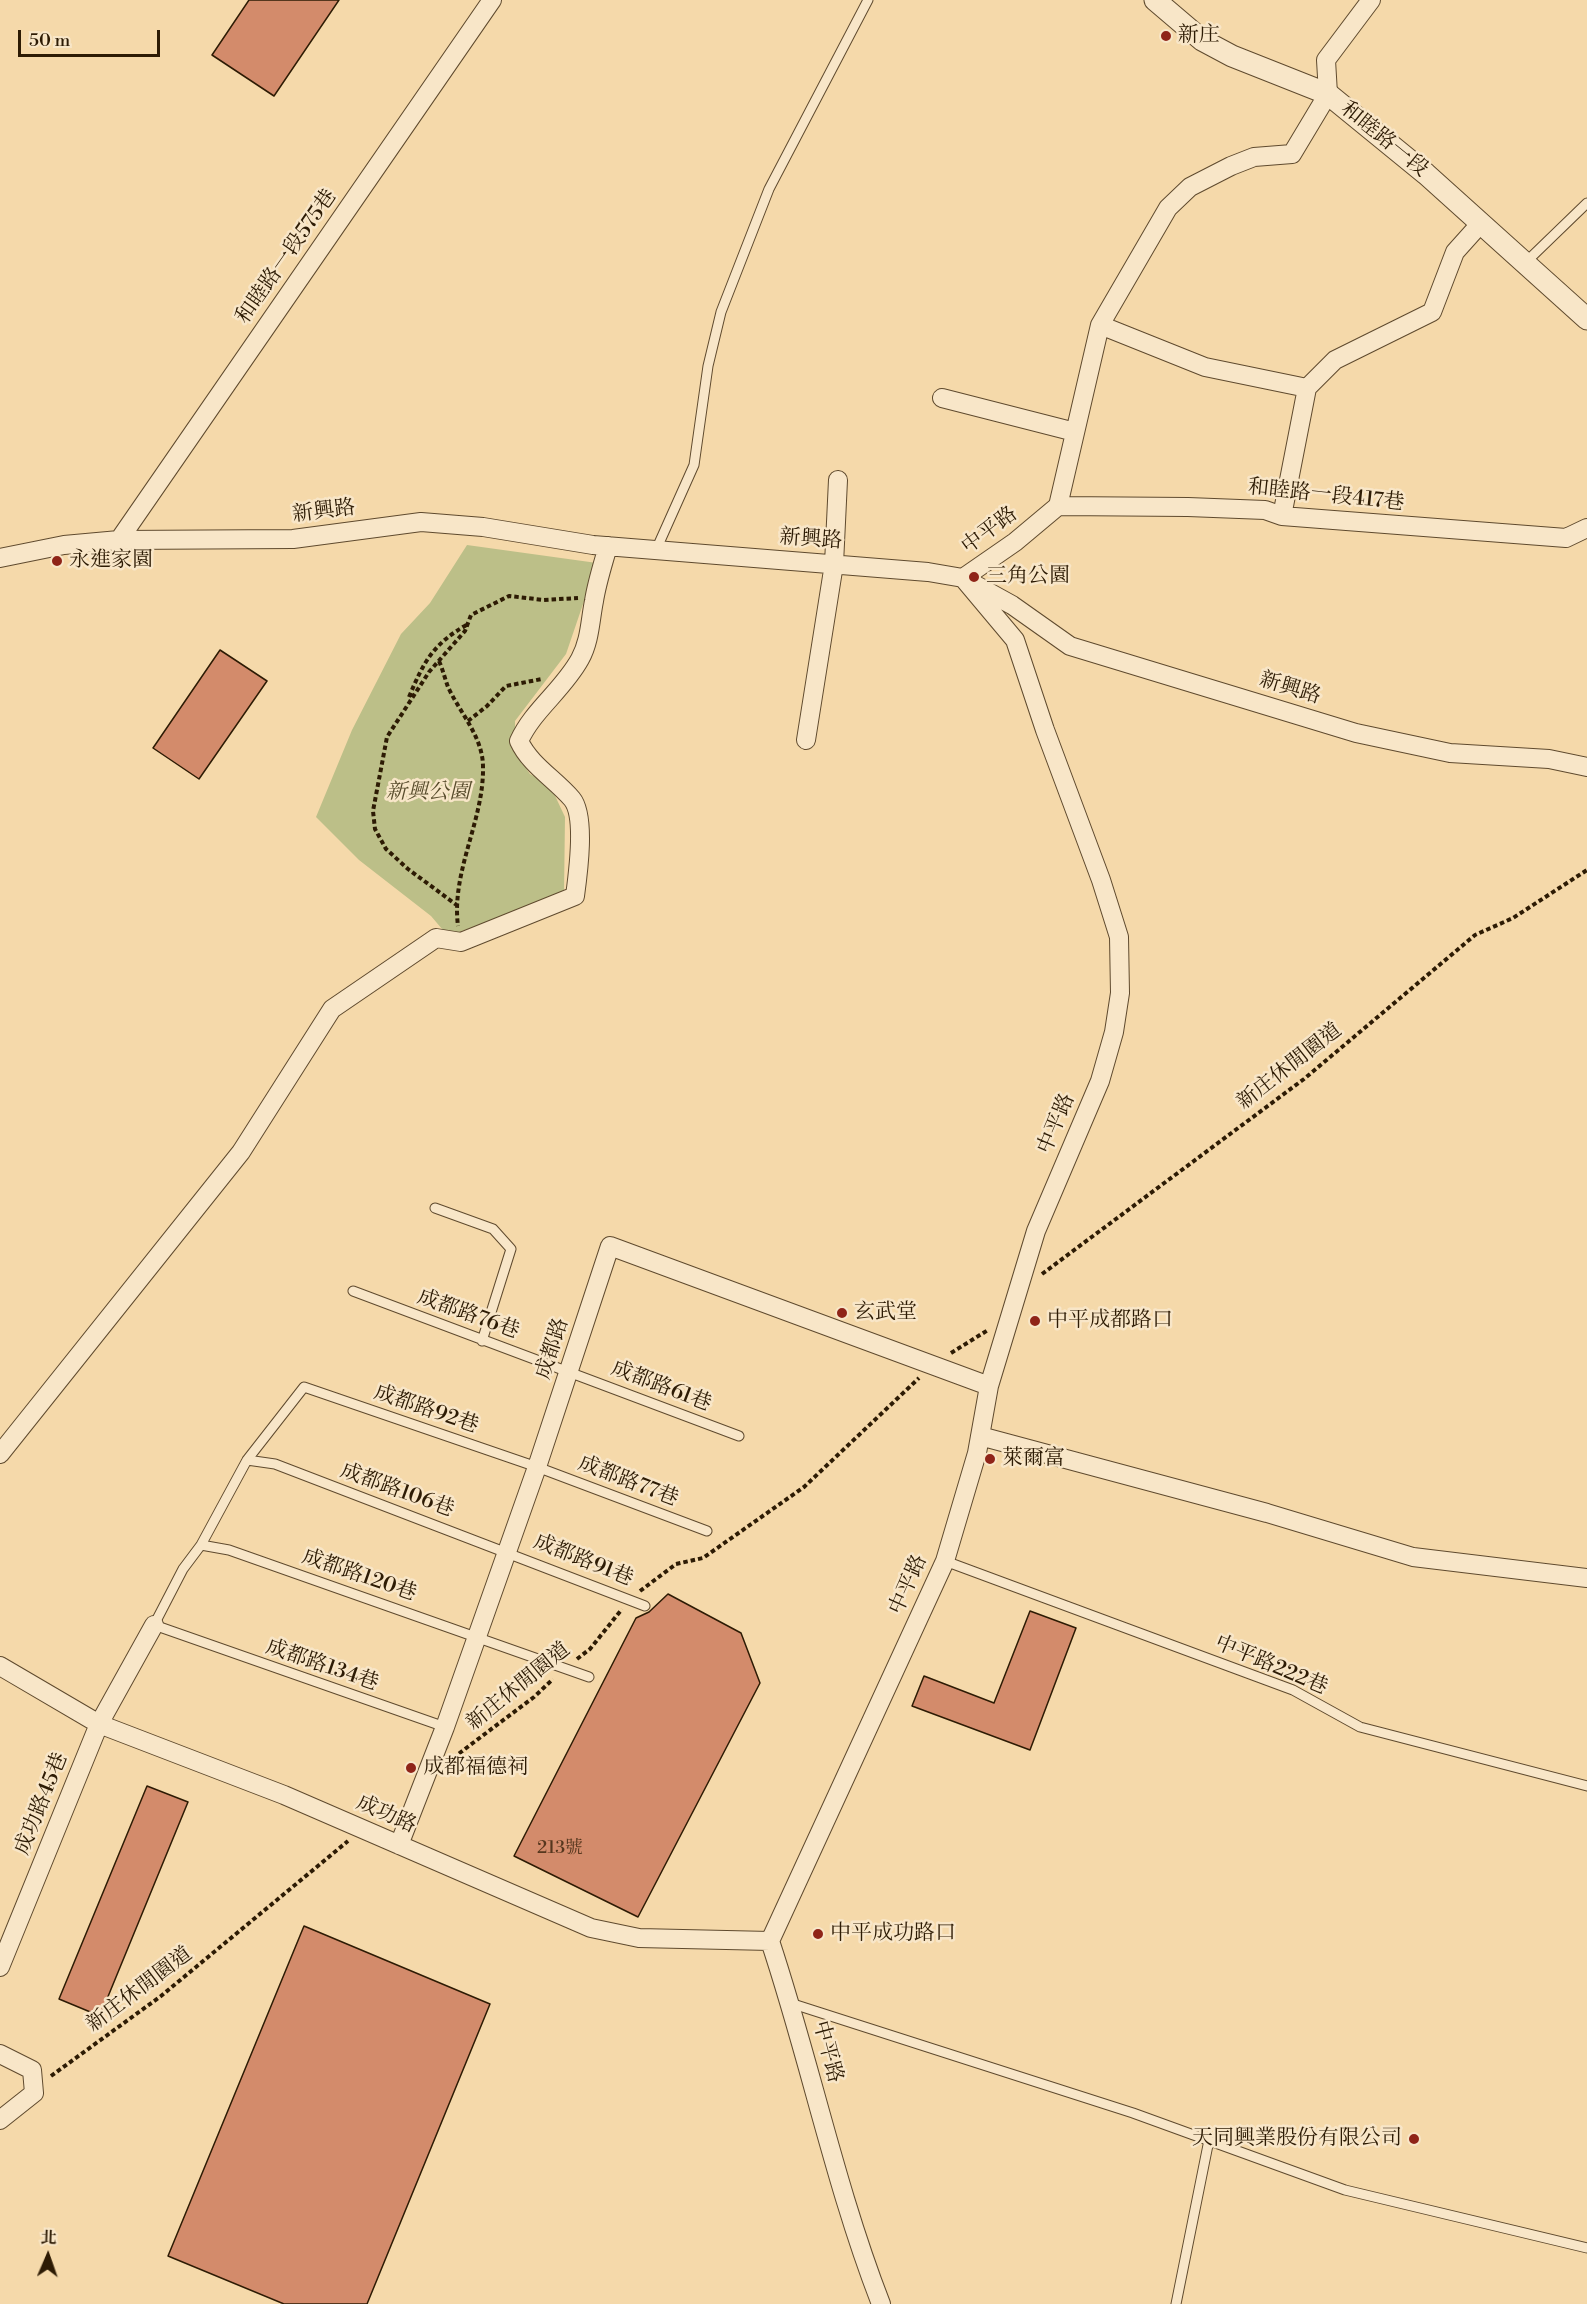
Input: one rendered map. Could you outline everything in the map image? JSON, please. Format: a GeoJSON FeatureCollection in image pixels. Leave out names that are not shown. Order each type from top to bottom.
{"type":"FeatureCollection","features":[{"type":"Feature","properties":{"kind":"street","name":"和睦路一段575巷"},"geometry":{"type":"LineString","coordinates":[[119,540],[492,0]]}},
{"type":"Feature","properties":{"kind":"street","name":"和睦路一段"},"geometry":{"type":"LineString","coordinates":[[1155,0],[1202,40],[1232,56],[1328,94],[1426,174],[1587,319]]}},
{"type":"Feature","properties":{"kind":"street"},"geometry":{"type":"LineString","coordinates":[[1059,506],[1100,325],[1168,208],[1190,187],[1231,166],[1254,157],[1292,154],[1328,94],[1326,60],[1371,0]]}},
{"type":"Feature","properties":{"kind":"street"},"geometry":{"type":"LineString","coordinates":[[1282,516],[1306,388],[1335,360],[1432,312],[1455,252],[1480,223]]}},
{"type":"Feature","properties":{"kind":"street"},"geometry":{"type":"LineString","coordinates":[[1100,325],[1205,367],[1306,388]]}},
{"type":"Feature","properties":{"kind":"street"},"geometry":{"type":"LineString","coordinates":[[942,398],[1075,432]]}},
{"type":"Feature","properties":{"kind":"street"},"geometry":{"type":"LineString","coordinates":[[806,740],[834,564],[838,480]]}},
{"type":"Feature","properties":{"kind":"street","name":"和睦路一段417巷"},"geometry":{"type":"LineString","coordinates":[[1059,506],[1265,510],[1282,516],[1566,538],[1587,528]]}},
{"type":"Feature","properties":{"kind":"street","name":"中平路"},"geometry":{"type":"LineString","coordinates":[[881,2304],[829,2150],[790,2003],[770,1941],[945,1561],[980,1436],[989,1386],[1015,1296],[1036,1231],[1100,1081],[1114,1032],[1119,993],[1119,937],[1101,880],[1045,730],[1015,640],[963,578],[1015,542],[1059,506]]}},
{"type":"Feature","properties":{"kind":"street","name":"新興路"},"geometry":{"type":"LineString","coordinates":[[0,558],[63,544],[119,540],[293,539],[421,522],[483,527],[608,546],[928,572],[963,578],[1012,605],[1070,646],[1356,733],[1450,753],[1549,759],[1587,767]]}},
{"type":"Feature","properties":{"kind":"street"},"geometry":{"type":"LineString","coordinates":[[0,1454],[241,1152],[332,1009],[436,938],[461,942],[575,896],[579,820],[574,801],[524,753],[519,741],[527,723],[566,679],[580,658],[590,633],[594,598],[608,546]]}},
{"type":"Feature","properties":{"kind":"street","name":"成都路"},"geometry":{"type":"LineString","coordinates":[[399,1845],[445,1727],[537,1467],[610,1246],[989,1386]]}},
{"type":"Feature","properties":{"kind":"street"},"geometry":{"type":"LineString","coordinates":[[980,1436],[1267,1513],[1413,1557],[1587,1578]]}},
{"type":"Feature","properties":{"kind":"street","name":"成功路45巷"},"geometry":{"type":"LineString","coordinates":[[0,1967],[99,1724],[154,1625]]}},
{"type":"Feature","properties":{"kind":"street","name":"成功路"},"geometry":{"type":"LineString","coordinates":[[0,1666],[99,1724],[284,1795],[591,1928],[639,1938],[770,1941]]}},
{"type":"Feature","properties":{"kind":"street"},"geometry":{"type":"LineString","coordinates":[[0,2054],[32,2070],[33,2093],[0,2120]]}},
{"type":"Feature","properties":{"kind":"lane"},"geometry":{"type":"LineString","coordinates":[[656,550],[694,465],[708,366],[721,312],[769,189],[867,0]]}},
{"type":"Feature","properties":{"kind":"lane"},"geometry":{"type":"LineString","coordinates":[[1525,263],[1587,203]]}},
{"type":"Feature","properties":{"kind":"lane"},"geometry":{"type":"LineString","coordinates":[[435,1208],[493,1229],[511,1249],[482,1341]]}},
{"type":"Feature","properties":{"kind":"lane","name":"成都路76巷"},"geometry":{"type":"LineString","coordinates":[[353,1291],[482,1341],[570,1371]]}},
{"type":"Feature","properties":{"kind":"lane","name":"成都路61巷"},"geometry":{"type":"LineString","coordinates":[[570,1371],[739,1436]]}},
{"type":"Feature","properties":{"kind":"lane","name":"成都路92巷"},"geometry":{"type":"LineString","coordinates":[[247,1460],[304,1387],[537,1467]]}},
{"type":"Feature","properties":{"kind":"lane"},"geometry":{"type":"LineString","coordinates":[[154,1625],[183,1569],[201,1545],[247,1460]]}},
{"type":"Feature","properties":{"kind":"lane","name":"成都路106巷"},"geometry":{"type":"LineString","coordinates":[[247,1460],[275,1464],[507,1551]]}},
{"type":"Feature","properties":{"kind":"lane","name":"成都路77巷"},"geometry":{"type":"LineString","coordinates":[[537,1467],[707,1531]]}},
{"type":"Feature","properties":{"kind":"lane","name":"成都路120巷"},"geometry":{"type":"LineString","coordinates":[[201,1545],[229,1550],[476,1635],[589,1677]]}},
{"type":"Feature","properties":{"kind":"lane","name":"成都路91巷"},"geometry":{"type":"LineString","coordinates":[[507,1551],[645,1606]]}},
{"type":"Feature","properties":{"kind":"lane","name":"中平路222巷"},"geometry":{"type":"LineString","coordinates":[[945,1561],[1293,1690],[1360,1727],[1587,1785]]}},
{"type":"Feature","properties":{"kind":"lane","name":"成都路134巷"},"geometry":{"type":"LineString","coordinates":[[154,1625],[445,1727]]}},
{"type":"Feature","properties":{"kind":"lane"},"geometry":{"type":"LineString","coordinates":[[790,2003],[1133,2113],[1345,2190],[1587,2248]]}},
{"type":"Feature","properties":{"kind":"lane"},"geometry":{"type":"LineString","coordinates":[[1176,2304],[1209,2140]]}},
{"type":"Feature","properties":{"kind":"path"},"geometry":{"type":"LineString","coordinates":[[408,702],[465,631],[471,615],[481,608],[509,596],[544,600],[594,598]]}},
{"type":"Feature","properties":{"kind":"path"},"geometry":{"type":"LineString","coordinates":[[458,906],[394,857],[375,829],[373,819],[374,795],[384,745],[408,702],[430,654],[437,644],[469,623]]}},
{"type":"Feature","properties":{"kind":"path"},"geometry":{"type":"LineString","coordinates":[[439,661],[449,689],[468,721],[480,748],[484,766],[480,799],[462,862],[458,906],[461,942]]}},
{"type":"Feature","properties":{"kind":"path"},"geometry":{"type":"LineString","coordinates":[[468,721],[487,706],[506,686],[554,677],[566,679]]}},
{"type":"Feature","properties":{"kind":"path","name":"新庄休閒園道"},"geometry":{"type":"LineString","coordinates":[[1015,1296],[1304,1078],[1475,935],[1513,918],[1587,870]]}},
{"type":"Feature","properties":{"kind":"path","name":"新庄休閒園道"},"geometry":{"type":"LineString","coordinates":[[451,1760],[534,1697],[564,1668],[591,1649],[630,1599],[676,1564],[703,1558],[804,1487],[932,1365],[1009,1317]]}},
{"type":"Feature","properties":{"kind":"path","name":"新庄休閒園道"},"geometry":{"type":"LineString","coordinates":[[42,2083],[161,1996],[362,1829],[397,1803]]}},
{"type":"Feature","properties":{"kind":"green space","name":"新興公園"},"geometry":{"type":"Polygon","coordinates":[[[467,545],[597,563],[566,654],[515,721],[515,752],[530,774],[550,785],[565,817],[564,894],[448,936],[431,916],[359,860],[316,817],[352,730],[401,634],[430,603],[467,545]]]}},
{"type":"Feature","properties":{"kind":"building"},"geometry":{"type":"Polygon","coordinates":[[[249,0],[339,0],[274,96],[212,55],[249,0]]]}},
{"type":"Feature","properties":{"kind":"building"},"geometry":{"type":"Polygon","coordinates":[[[220,650],[267,681],[199,779],[153,748],[220,650]]]}},
{"type":"Feature","properties":{"kind":"building"},"geometry":{"type":"Polygon","coordinates":[[[668,1594],[741,1633],[760,1683],[638,1917],[514,1856],[636,1618],[649,1612],[668,1594]]]}},
{"type":"Feature","properties":{"kind":"building"},"geometry":{"type":"Polygon","coordinates":[[[1030,1611],[1076,1628],[1030,1750],[912,1706],[924,1676],[994,1703],[1030,1611]]]}},
{"type":"Feature","properties":{"kind":"building"},"geometry":{"type":"Polygon","coordinates":[[[147,1786],[188,1802],[100,2016],[59,1999],[147,1786]]]}},
{"type":"Feature","properties":{"kind":"building"},"geometry":{"type":"Polygon","coordinates":[[[304,1926],[490,2004],[367,2304],[284,2304],[168,2256],[304,1926]]]}},
{"type":"Feature","properties":{"kind":"place","name":"新庄"},"geometry":{"type":"Point","coordinates":[1166,36]}},
{"type":"Feature","properties":{"kind":"place","name":"永進家園"},"geometry":{"type":"Point","coordinates":[57,561]}},
{"type":"Feature","properties":{"kind":"place","name":"三角公園"},"geometry":{"type":"Point","coordinates":[974,577]}},
{"type":"Feature","properties":{"kind":"place","name":"玄武堂"},"geometry":{"type":"Point","coordinates":[842,1313]}},
{"type":"Feature","properties":{"kind":"place","name":"中平成都路口"},"geometry":{"type":"Point","coordinates":[1035,1321]}},
{"type":"Feature","properties":{"kind":"place","name":"萊爾富"},"geometry":{"type":"Point","coordinates":[990,1459]}},
{"type":"Feature","properties":{"kind":"place","name":"成都福德祠"},"geometry":{"type":"Point","coordinates":[411,1768]}},
{"type":"Feature","properties":{"kind":"place","name":"中平成功路口"},"geometry":{"type":"Point","coordinates":[818,1934]}},
{"type":"Feature","properties":{"kind":"place","name":"天同興業股份有限公司"},"geometry":{"type":"Point","coordinates":[1414,2139]}}]}
